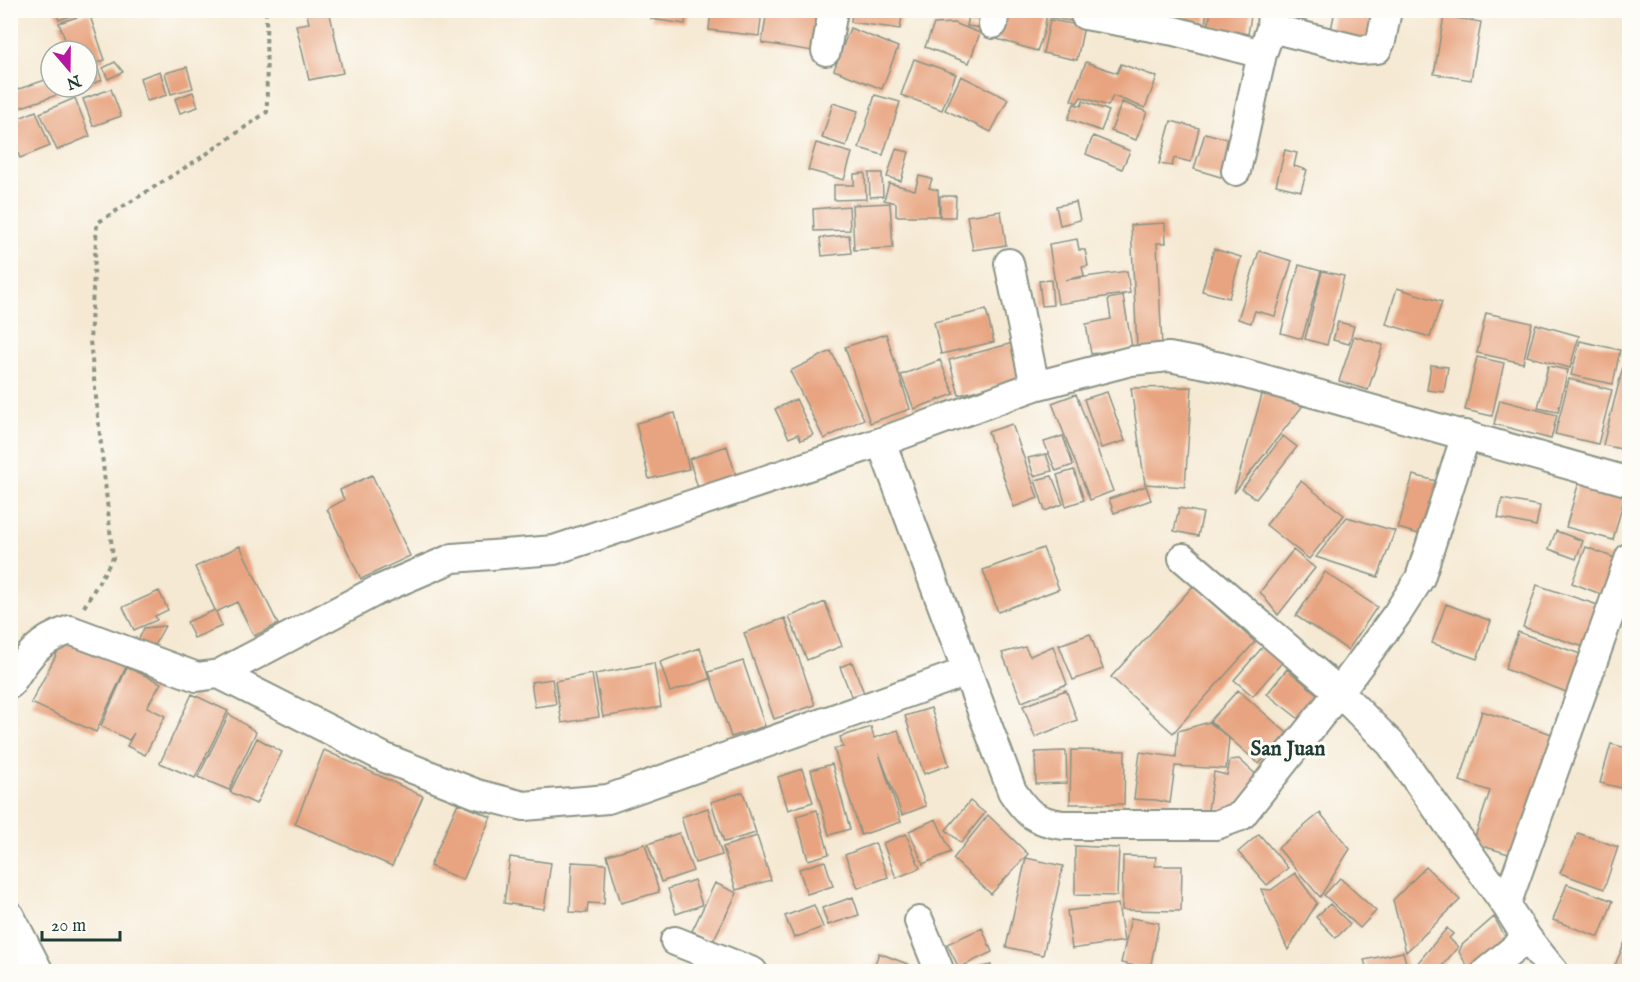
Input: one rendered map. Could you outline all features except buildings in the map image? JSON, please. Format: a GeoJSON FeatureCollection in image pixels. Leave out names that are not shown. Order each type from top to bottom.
{"type":"FeatureCollection","features":[{"type":"Feature","properties":{"kind":"street"},"geometry":{"type":"LineString","coordinates":[[826,51],[833,10]]}},
{"type":"Feature","properties":{"kind":"street"},"geometry":{"type":"LineString","coordinates":[[1087,10],[1086,15],[1174,31],[1268,31],[1359,50],[1377,49],[1381,41],[1387,10]]}},
{"type":"Feature","properties":{"kind":"street"},"geometry":{"type":"LineString","coordinates":[[1236,171],[1268,31]]}},
{"type":"Feature","properties":{"kind":"street"},"geometry":{"type":"LineString","coordinates":[[1009,263],[1035,386]]}},
{"type":"Feature","properties":{"kind":"street"},"geometry":{"type":"LineString","coordinates":[[10,684],[29,655],[52,636],[70,630],[197,677],[219,674],[376,591],[453,558],[554,550],[881,442],[1035,386],[1131,361],[1169,357],[1221,367],[1629,482]]}},
{"type":"Feature","properties":{"kind":"street"},"geometry":{"type":"LineString","coordinates":[[881,442],[1012,791],[1024,810],[1044,822],[1063,825],[1216,825],[1241,816],[1398,615],[1420,578],[1466,435]]}},
{"type":"Feature","properties":{"kind":"street"},"geometry":{"type":"LineString","coordinates":[[1506,905],[1629,557]]}},
{"type":"Feature","properties":{"kind":"street"},"geometry":{"type":"LineString","coordinates":[[1183,558],[1339,692],[1392,744],[1527,938],[1554,972]]}},
{"type":"Feature","properties":{"kind":"street"},"geometry":{"type":"LineString","coordinates":[[219,674],[385,758],[477,794],[525,806],[608,799],[966,672]]}},
{"type":"Feature","properties":{"kind":"street"},"geometry":{"type":"LineString","coordinates":[[10,916],[39,972]]}},
{"type":"Feature","properties":{"kind":"street"},"geometry":{"type":"LineString","coordinates":[[919,921],[940,972]]}},
{"type":"Feature","properties":{"kind":"street"},"geometry":{"type":"LineString","coordinates":[[1486,972],[1527,938]]}},
{"type":"Feature","properties":{"kind":"street"},"geometry":{"type":"LineString","coordinates":[[675,941],[753,972]]}},
{"type":"Feature","properties":{"kind":"path"},"geometry":{"type":"LineString","coordinates":[[70,630],[113,558],[90,341],[98,223],[205,155],[267,112],[266,10]]}},
{"type":"Feature","properties":{"kind":"district","name":"San Juan"},"geometry":{"type":"Point","coordinates":[1288,749]}}]}
